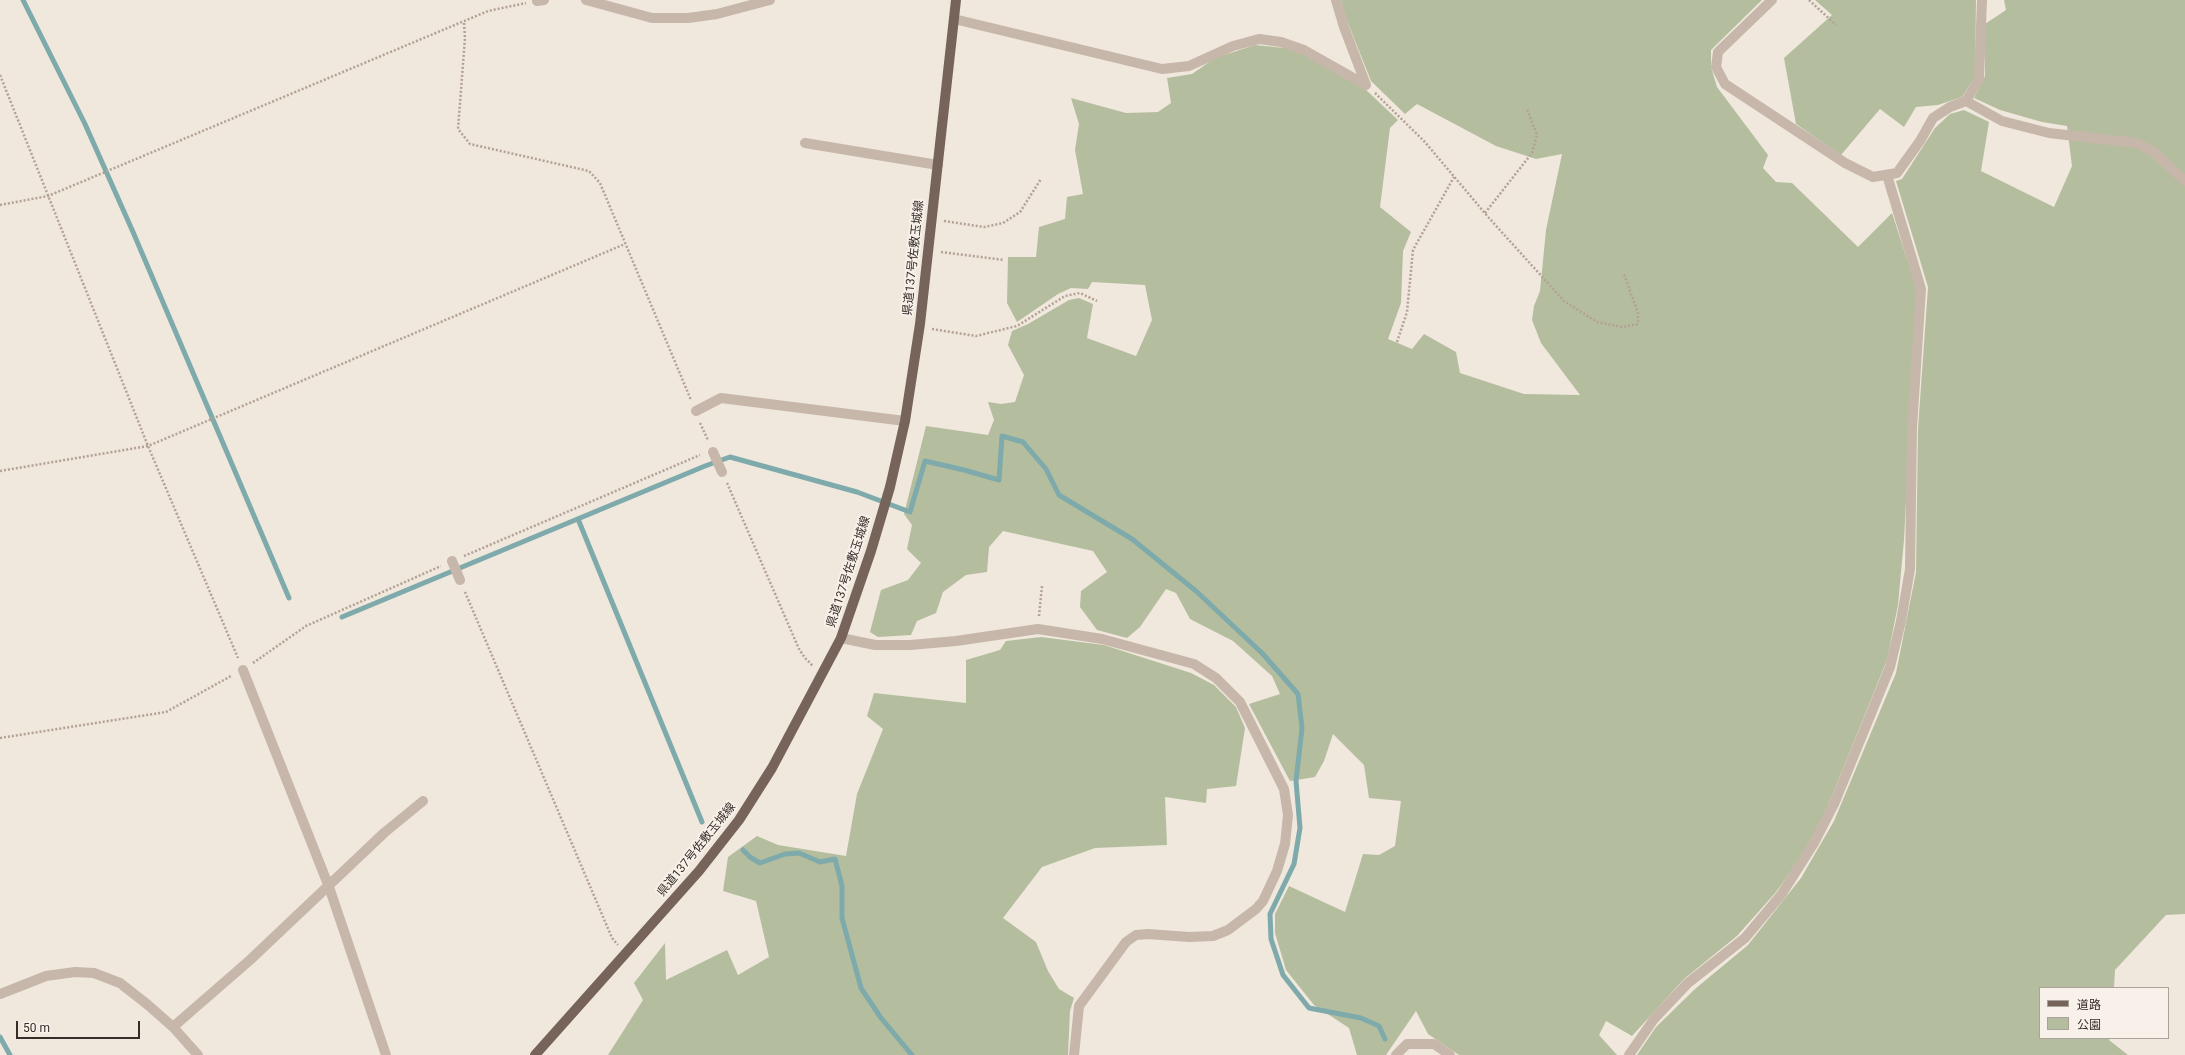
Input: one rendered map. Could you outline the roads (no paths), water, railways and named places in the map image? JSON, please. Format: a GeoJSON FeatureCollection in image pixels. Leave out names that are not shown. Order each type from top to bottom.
{"type":"FeatureCollection","features":[{"type":"Feature","properties":{"kind":"main road","name":"県道137号佐敷玉城線"},"geometry":{"type":"LineString","coordinates":[[535,1055],[700,871],[739,820],[772,768],[841,638],[882,513],[905,421],[920,328],[956,0]]}},
{"type":"Feature","properties":{"kind":"street"},"geometry":{"type":"LineString","coordinates":[[586,0],[652,18],[688,18],[717,14],[770,0]]}},
{"type":"Feature","properties":{"kind":"street"},"geometry":{"type":"LineString","coordinates":[[954,19],[1162,69],[1189,66],[1232,46],[1259,39],[1281,42],[1304,50],[1366,84],[1344,27],[1336,0]]}},
{"type":"Feature","properties":{"kind":"street"},"geometry":{"type":"LineString","coordinates":[[1772,0],[1718,52],[1716,67],[1725,84],[1845,163],[1873,177],[1897,173],[1920,141],[1933,118],[1950,106],[1966,101],[1979,79],[1982,0]]}},
{"type":"Feature","properties":{"kind":"street"},"geometry":{"type":"LineString","coordinates":[[1966,101],[2002,121],[2049,133],[2137,143],[2154,153],[2185,181]]}},
{"type":"Feature","properties":{"kind":"street"},"geometry":{"type":"LineString","coordinates":[[805,143],[938,165]]}},
{"type":"Feature","properties":{"kind":"street"},"geometry":{"type":"LineString","coordinates":[[1628,1055],[1654,1019],[1688,983],[1745,938],[1781,895],[1814,843],[1834,804],[1890,667],[1901,621],[1910,569],[1912,428],[1921,289],[1887,175]]}},
{"type":"Feature","properties":{"kind":"street"},"geometry":{"type":"LineString","coordinates":[[696,412],[721,398],[905,421]]}},
{"type":"Feature","properties":{"kind":"street"},"geometry":{"type":"LineString","coordinates":[[712,451],[722,472]]}},
{"type":"Feature","properties":{"kind":"street"},"geometry":{"type":"LineString","coordinates":[[452,561],[460,580]]}},
{"type":"Feature","properties":{"kind":"street"},"geometry":{"type":"LineString","coordinates":[[841,638],[875,645],[910,645],[956,641],[1038,629],[1102,639],[1194,664],[1216,678],[1240,702],[1284,789],[1288,815],[1285,844],[1277,871],[1263,900],[1256,909],[1228,930],[1213,936],[1182,937],[1148,934],[1136,935],[1126,942],[1079,1006],[1074,1055]]}},
{"type":"Feature","properties":{"kind":"street"},"geometry":{"type":"LineString","coordinates":[[243,670],[329,886],[386,1055]]}},
{"type":"Feature","properties":{"kind":"street"},"geometry":{"type":"LineString","coordinates":[[173,1027],[250,960],[329,886],[372,843],[423,801]]}},
{"type":"Feature","properties":{"kind":"street"},"geometry":{"type":"LineString","coordinates":[[0,994],[46,976],[75,972],[94,973],[120,983],[173,1027],[198,1055]]}},
{"type":"Feature","properties":{"kind":"street"},"geometry":{"type":"LineString","coordinates":[[1396,1055],[1407,1044],[1434,1044],[1450,1055]]}},
{"type":"Feature","properties":{"kind":"waterway"},"geometry":{"type":"LineString","coordinates":[[23,0],[85,124],[133,232],[289,598]]}},
{"type":"Feature","properties":{"kind":"waterway"},"geometry":{"type":"LineString","coordinates":[[342,617],[705,466],[730,457],[857,492],[910,512],[925,461],[999,480],[1002,436],[1023,442],[1046,469],[1059,495],[1132,539],[1196,591],[1262,653],[1298,694],[1302,728],[1296,781],[1300,828],[1294,864],[1270,914],[1271,939],[1283,975],[1309,1008],[1361,1018],[1379,1026],[1385,1039]]}},
{"type":"Feature","properties":{"kind":"waterway"},"geometry":{"type":"LineString","coordinates":[[578,519],[702,822]]}},
{"type":"Feature","properties":{"kind":"waterway"},"geometry":{"type":"LineString","coordinates":[[743,850],[750,857],[760,863],[785,854],[799,853],[820,862],[835,859],[842,886],[842,918],[861,988],[881,1018],[912,1055]]}},
{"type":"Feature","properties":{"kind":"waterway"},"geometry":{"type":"LineString","coordinates":[[0,1037],[10,1055]]}}]}
